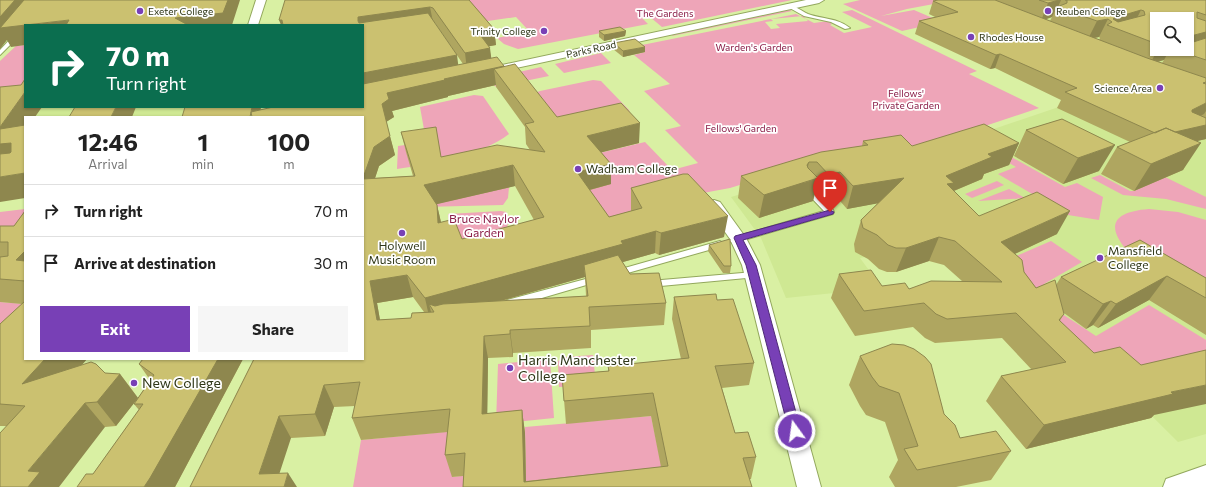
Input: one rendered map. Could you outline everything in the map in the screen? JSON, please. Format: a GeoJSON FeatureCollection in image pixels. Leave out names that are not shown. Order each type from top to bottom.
{"type":"FeatureCollection","features":[{"type":"Feature","properties":{"kind":"street"},"geometry":{"type":"LineString","coordinates":[[253,24],[261,0]]}},
{"type":"Feature","properties":{"kind":"street","name":"Parks Road"},"geometry":{"type":"LineString","coordinates":[[481,72],[819,0]]}},
{"type":"Feature","properties":{"kind":"street"},"geometry":{"type":"LineString","coordinates":[[710,200],[738,238],[751,265],[809,487]]}},
{"type":"Feature","properties":{"kind":"street"},"geometry":{"type":"LineString","coordinates":[[1175,487],[1206,476]]}},
{"type":"Feature","properties":{"kind":"lane"},"geometry":{"type":"LineString","coordinates":[[790,6],[806,15],[833,21],[847,28]]}},
{"type":"Feature","properties":{"kind":"lane"},"geometry":{"type":"LineString","coordinates":[[0,53],[22,28]]}},
{"type":"Feature","properties":{"kind":"lane"},"geometry":{"type":"LineString","coordinates":[[500,306],[830,212],[807,188]]}},
{"type":"Feature","properties":{"kind":"lane"},"geometry":{"type":"LineString","coordinates":[[639,285],[754,275]]}},
{"type":"Feature","properties":{"kind":"shaded area"},"geometry":{"type":"Polygon","coordinates":[[[981,0],[1206,0],[1206,434],[1178,442],[1018,283],[971,234],[860,258],[882,288],[786,298],[761,238],[731,197],[875,153],[914,156],[1094,95],[981,0]]]}},
{"type":"Feature","properties":{"kind":"shaded area"},"geometry":{"type":"Polygon","coordinates":[[[24,36],[24,108],[260,108],[256,116],[24,116],[24,119],[0,163],[0,61],[24,36]]]}},
{"type":"Feature","properties":{"kind":"green space","name":"The Gardens"},"geometry":{"type":"Polygon","coordinates":[[[463,0],[792,0],[662,27],[650,17],[642,18],[648,24],[518,49],[504,44],[497,38],[529,31],[516,17],[481,22],[463,0]]]}},
{"type":"Feature","properties":{"kind":"green space"},"geometry":{"type":"Polygon","coordinates":[[[860,0],[955,0],[907,9],[881,16],[914,10],[942,22],[902,31],[843,4],[860,0]]]}},
{"type":"Feature","properties":{"kind":"green space"},"geometry":{"type":"Polygon","coordinates":[[[788,9],[792,11],[672,36],[674,33],[788,9]]]}},
{"type":"Feature","properties":{"kind":"green space"},"geometry":{"type":"Polygon","coordinates":[[[852,10],[977,71],[969,74],[1039,108],[910,151],[872,144],[730,188],[687,196],[632,212],[599,225],[578,193],[587,156],[645,142],[672,170],[698,163],[665,130],[681,126],[644,91],[670,84],[634,55],[645,52],[637,46],[771,19],[773,21],[765,22],[771,29],[780,28],[776,24],[808,21],[806,19],[814,23],[828,21],[832,24],[830,25],[844,33],[872,27],[842,12],[852,10]]]}},
{"type":"Feature","properties":{"kind":"green space"},"geometry":{"type":"Polygon","coordinates":[[[796,14],[800,16],[771,19],[796,14]]]}},
{"type":"Feature","properties":{"kind":"green space"},"geometry":{"type":"Polygon","coordinates":[[[24,45],[24,106],[0,112],[0,61],[16,46],[24,45]]]}},
{"type":"Feature","properties":{"kind":"green space"},"geometry":{"type":"Polygon","coordinates":[[[601,53],[611,63],[564,73],[555,64],[601,53]]]}},
{"type":"Feature","properties":{"kind":"green space"},"geometry":{"type":"Polygon","coordinates":[[[541,67],[549,76],[496,87],[489,79],[541,67]]]}},
{"type":"Feature","properties":{"kind":"green space"},"geometry":{"type":"Polygon","coordinates":[[[593,80],[601,81],[629,110],[630,113],[565,128],[535,93],[540,91],[593,80]]]}},
{"type":"Feature","properties":{"kind":"green space"},"geometry":{"type":"Polygon","coordinates":[[[474,95],[483,96],[509,134],[485,148],[456,158],[397,169],[398,146],[412,144],[425,135],[420,107],[474,95]]]}},
{"type":"Feature","properties":{"kind":"green space"},"geometry":{"type":"Polygon","coordinates":[[[1006,154],[1065,187],[1077,183],[1103,197],[1099,220],[1068,215],[998,174],[1016,167],[999,157],[1006,154]]]}},
{"type":"Feature","properties":{"kind":"green space"},"geometry":{"type":"Polygon","coordinates":[[[1100,175],[1130,191],[1134,191],[1165,177],[1206,197],[1206,209],[1166,199],[1123,195],[1091,178],[1100,175]]]}},
{"type":"Feature","properties":{"kind":"green space"},"geometry":{"type":"Polygon","coordinates":[[[997,181],[1004,185],[972,198],[965,194],[997,181]]]}},
{"type":"Feature","properties":{"kind":"green space","name":"Bruce Naylor Garden"},"geometry":{"type":"Polygon","coordinates":[[[509,187],[508,198],[503,205],[423,207],[509,187]]]}},
{"type":"Feature","properties":{"kind":"green space"},"geometry":{"type":"Polygon","coordinates":[[[1009,189],[1025,198],[978,201],[1009,189]]]}},
{"type":"Feature","properties":{"kind":"green space"},"geometry":{"type":"Polygon","coordinates":[[[24,209],[24,227],[0,243],[0,212],[24,209]]]}},
{"type":"Feature","properties":{"kind":"green space"},"geometry":{"type":"Polygon","coordinates":[[[1149,209],[1178,212],[1206,220],[1206,292],[1132,256],[1123,246],[1115,230],[1116,223],[1119,218],[1136,211],[1149,209]]]}},
{"type":"Feature","properties":{"kind":"green space","name":"Bruce Naylor Garden"},"geometry":{"type":"Polygon","coordinates":[[[506,212],[509,218],[506,233],[462,239],[452,237],[448,214],[506,212]]]}},
{"type":"Feature","properties":{"kind":"green space"},"geometry":{"type":"Polygon","coordinates":[[[1051,241],[1082,262],[1044,284],[1050,306],[1096,336],[1149,305],[1206,340],[1206,357],[1117,380],[1086,350],[1026,284],[1014,257],[1051,241]]]}},
{"type":"Feature","properties":{"kind":"green space"},"geometry":{"type":"Polygon","coordinates":[[[0,302],[24,304],[24,307],[0,369],[0,302]]]}},
{"type":"Feature","properties":{"kind":"green space"},"geometry":{"type":"Polygon","coordinates":[[[593,355],[596,385],[559,387],[558,361],[565,357],[593,355]]]}},
{"type":"Feature","properties":{"kind":"green space"},"geometry":{"type":"Polygon","coordinates":[[[550,359],[554,418],[496,424],[498,364],[550,359]]]}},
{"type":"Feature","properties":{"kind":"green space"},"geometry":{"type":"Polygon","coordinates":[[[651,416],[666,487],[526,487],[525,427],[651,416]]]}},
{"type":"Feature","properties":{"kind":"green space"},"geometry":{"type":"Polygon","coordinates":[[[454,431],[452,477],[470,475],[469,487],[353,487],[361,440],[454,431]]]}},
{"type":"Feature","properties":{"kind":"building"},"geometry":{"type":"Polygon","coordinates":[[[0,0],[15,0],[0,17],[0,0]]]}},
{"type":"Feature","properties":{"kind":"building","name":"Exeter College"},"geometry":{"type":"Polygon","coordinates":[[[24,0],[228,0],[223,13],[175,18],[186,24],[67,24],[69,20],[24,24],[24,25],[0,28],[24,0]]]}},
{"type":"Feature","properties":{"kind":"building"},"geometry":{"type":"Polygon","coordinates":[[[285,0],[469,0],[494,29],[478,32],[490,48],[465,53],[433,8],[430,7],[358,17],[359,23],[428,13],[457,55],[364,73],[364,24],[283,24],[282,20],[279,20],[285,0]]]}},
{"type":"Feature","properties":{"kind":"building"},"geometry":{"type":"Polygon","coordinates":[[[995,0],[1147,58],[1206,78],[1206,82],[1203,83],[1206,84],[1206,103],[1192,110],[1192,112],[1206,118],[1206,125],[1175,132],[1166,128],[1155,133],[1065,92],[1077,88],[1000,54],[996,55],[919,21],[958,12],[933,1],[995,0]]]}},
{"type":"Feature","properties":{"kind":"building"},"geometry":{"type":"Polygon","coordinates":[[[1039,0],[1059,0],[1048,3],[1039,0]]]}},
{"type":"Feature","properties":{"kind":"building"},"geometry":{"type":"Polygon","coordinates":[[[1067,0],[1206,0],[1206,15],[1197,12],[1197,18],[1206,21],[1206,32],[1194,35],[1194,12],[1150,12],[1150,41],[1107,25],[1112,22],[1108,19],[1097,21],[1057,7],[1067,3],[1067,0]],[[1141,10],[1113,19],[1118,22],[1145,15],[1144,11],[1141,10]]]}},
{"type":"Feature","properties":{"kind":"building"},"geometry":{"type":"Polygon","coordinates":[[[620,27],[626,31],[604,35],[599,31],[620,27]]]}},
{"type":"Feature","properties":{"kind":"building"},"geometry":{"type":"Polygon","coordinates":[[[1206,38],[1206,60],[1194,56],[1194,42],[1206,38]]]}},
{"type":"Feature","properties":{"kind":"building"},"geometry":{"type":"Polygon","coordinates":[[[635,39],[645,47],[623,51],[614,43],[635,39]]]}},
{"type":"Feature","properties":{"kind":"building"},"geometry":{"type":"Polygon","coordinates":[[[497,57],[504,66],[387,93],[389,99],[382,104],[390,136],[374,147],[364,175],[364,116],[252,116],[251,112],[269,108],[364,108],[364,84],[497,57]]]}},
{"type":"Feature","properties":{"kind":"building"},"geometry":{"type":"Polygon","coordinates":[[[515,64],[557,117],[621,103],[640,123],[587,136],[611,164],[577,172],[609,217],[642,208],[631,188],[683,174],[688,174],[728,216],[661,233],[656,231],[621,241],[623,244],[425,298],[407,275],[370,281],[377,320],[411,318],[412,313],[434,312],[429,304],[435,306],[443,304],[588,296],[584,265],[618,255],[630,274],[659,273],[666,303],[589,307],[590,326],[510,330],[510,334],[484,336],[482,414],[522,410],[524,482],[668,466],[653,393],[564,401],[562,375],[609,371],[608,366],[689,358],[674,297],[716,294],[717,300],[733,299],[754,363],[715,366],[735,433],[748,432],[756,457],[743,458],[752,487],[463,487],[465,453],[445,455],[450,409],[352,418],[360,382],[324,385],[315,414],[279,416],[259,474],[288,473],[284,487],[190,487],[254,360],[364,360],[364,179],[415,176],[401,132],[436,127],[441,157],[497,145],[545,152],[525,124],[534,122],[494,69],[515,64]],[[513,165],[424,185],[437,205],[438,223],[454,219],[462,239],[544,217],[513,165]]]}},
{"type":"Feature","properties":{"kind":"building"},"geometry":{"type":"Polygon","coordinates":[[[24,80],[24,93],[0,127],[0,87],[21,85],[24,80]]]}},
{"type":"Feature","properties":{"kind":"building"},"geometry":{"type":"Polygon","coordinates":[[[74,108],[116,108],[112,116],[70,116],[74,108]]]}},
{"type":"Feature","properties":{"kind":"building"},"geometry":{"type":"Polygon","coordinates":[[[185,108],[252,108],[250,116],[182,116],[185,108]]]}},
{"type":"Feature","properties":{"kind":"building"},"geometry":{"type":"Polygon","coordinates":[[[1062,119],[1115,145],[1078,158],[1026,130],[1062,119]]]}},
{"type":"Feature","properties":{"kind":"building"},"geometry":{"type":"Polygon","coordinates":[[[984,124],[1019,143],[988,154],[992,157],[946,176],[954,183],[947,184],[979,216],[1037,192],[1070,211],[1001,242],[1022,260],[1024,272],[1036,288],[1055,280],[1064,314],[1059,320],[1094,353],[1120,347],[1141,365],[1206,350],[1206,385],[1171,392],[1173,394],[1044,425],[1001,376],[1066,362],[1016,313],[947,319],[936,314],[924,303],[864,311],[839,274],[871,270],[882,286],[905,283],[909,289],[931,281],[1002,282],[955,241],[939,237],[906,248],[896,248],[888,245],[877,235],[863,228],[861,220],[904,178],[853,186],[840,172],[829,175],[817,162],[809,162],[807,165],[808,168],[818,178],[764,195],[741,176],[821,152],[868,145],[863,141],[901,135],[912,146],[984,124]]]}},
{"type":"Feature","properties":{"kind":"building"},"geometry":{"type":"Polygon","coordinates":[[[24,125],[24,173],[0,177],[0,154],[11,152],[11,143],[0,144],[0,129],[24,125]]]}},
{"type":"Feature","properties":{"kind":"building"},"geometry":{"type":"Polygon","coordinates":[[[1166,128],[1201,143],[1151,164],[1117,147],[1166,128]]]}},
{"type":"Feature","properties":{"kind":"building"},"geometry":{"type":"Polygon","coordinates":[[[24,212],[24,252],[16,260],[24,261],[24,281],[0,279],[0,257],[8,256],[8,242],[0,242],[0,226],[14,226],[24,212]]]}},
{"type":"Feature","properties":{"kind":"building"},"geometry":{"type":"Polygon","coordinates":[[[730,239],[731,266],[724,266],[709,245],[730,239]]]}},
{"type":"Feature","properties":{"kind":"building"},"geometry":{"type":"Polygon","coordinates":[[[1140,240],[1206,278],[1206,298],[1167,276],[1116,304],[1111,301],[1103,304],[1061,277],[1140,240]]]}},
{"type":"Feature","properties":{"kind":"building"},"geometry":{"type":"Polygon","coordinates":[[[24,302],[24,360],[44,360],[22,384],[91,362],[96,364],[105,373],[120,374],[97,402],[85,403],[28,471],[40,472],[28,487],[0,487],[0,433],[25,406],[0,404],[0,324],[24,302]]]}},
{"type":"Feature","properties":{"kind":"building"},"geometry":{"type":"Polygon","coordinates":[[[892,344],[904,345],[914,349],[925,357],[931,364],[944,414],[955,425],[960,438],[996,431],[1011,451],[917,470],[904,449],[918,446],[899,393],[879,386],[860,356],[892,344]]]}},
{"type":"Feature","properties":{"kind":"building"},"geometry":{"type":"Polygon","coordinates":[[[142,360],[217,360],[144,487],[77,487],[86,474],[93,474],[143,404],[134,404],[154,375],[139,364],[142,360]]]}},
{"type":"Feature","properties":{"kind":"place","name":"Exeter College"},"geometry":{"type":"Point","coordinates":[140,11]}},
{"type":"Feature","properties":{"kind":"place","name":"Reuben College"},"geometry":{"type":"Point","coordinates":[1048,11]}},
{"type":"Feature","properties":{"kind":"place","name":"Trinity College"},"geometry":{"type":"Point","coordinates":[544,31]}},
{"type":"Feature","properties":{"kind":"place","name":"Rhodes House"},"geometry":{"type":"Point","coordinates":[971,37]}},
{"type":"Feature","properties":{"kind":"place","name":"Science Area"},"geometry":{"type":"Point","coordinates":[1160,88]}},
{"type":"Feature","properties":{"kind":"place","name":"Wadham College"},"geometry":{"type":"Point","coordinates":[578,169]}},
{"type":"Feature","properties":{"kind":"place","name":"Holywell Music Room"},"geometry":{"type":"Point","coordinates":[402,233]}},
{"type":"Feature","properties":{"kind":"place","name":"Mansfield College"},"geometry":{"type":"Point","coordinates":[1100,258]}},
{"type":"Feature","properties":{"kind":"place","name":"Harris Manchester College"},"geometry":{"type":"Point","coordinates":[510,368]}},
{"type":"Feature","properties":{"kind":"place","name":"New College"},"geometry":{"type":"Point","coordinates":[134,383]}},
{"type":"Feature","properties":{"kind":"route"},"geometry":{"type":"LineString","coordinates":[[795,431],[751,265],[738,238],[830,212]]}},
{"type":"Feature","properties":{"kind":"park label","name":"Warden's Garden"},"geometry":{"type":"Point","coordinates":[754,47]}},
{"type":"Feature","properties":{"kind":"park label","name":"Fellows' Private Garden"},"geometry":{"type":"Point","coordinates":[906,98]}},
{"type":"Feature","properties":{"kind":"park label","name":"Fellows' Garden"},"geometry":{"type":"Point","coordinates":[741,128]}}]}
